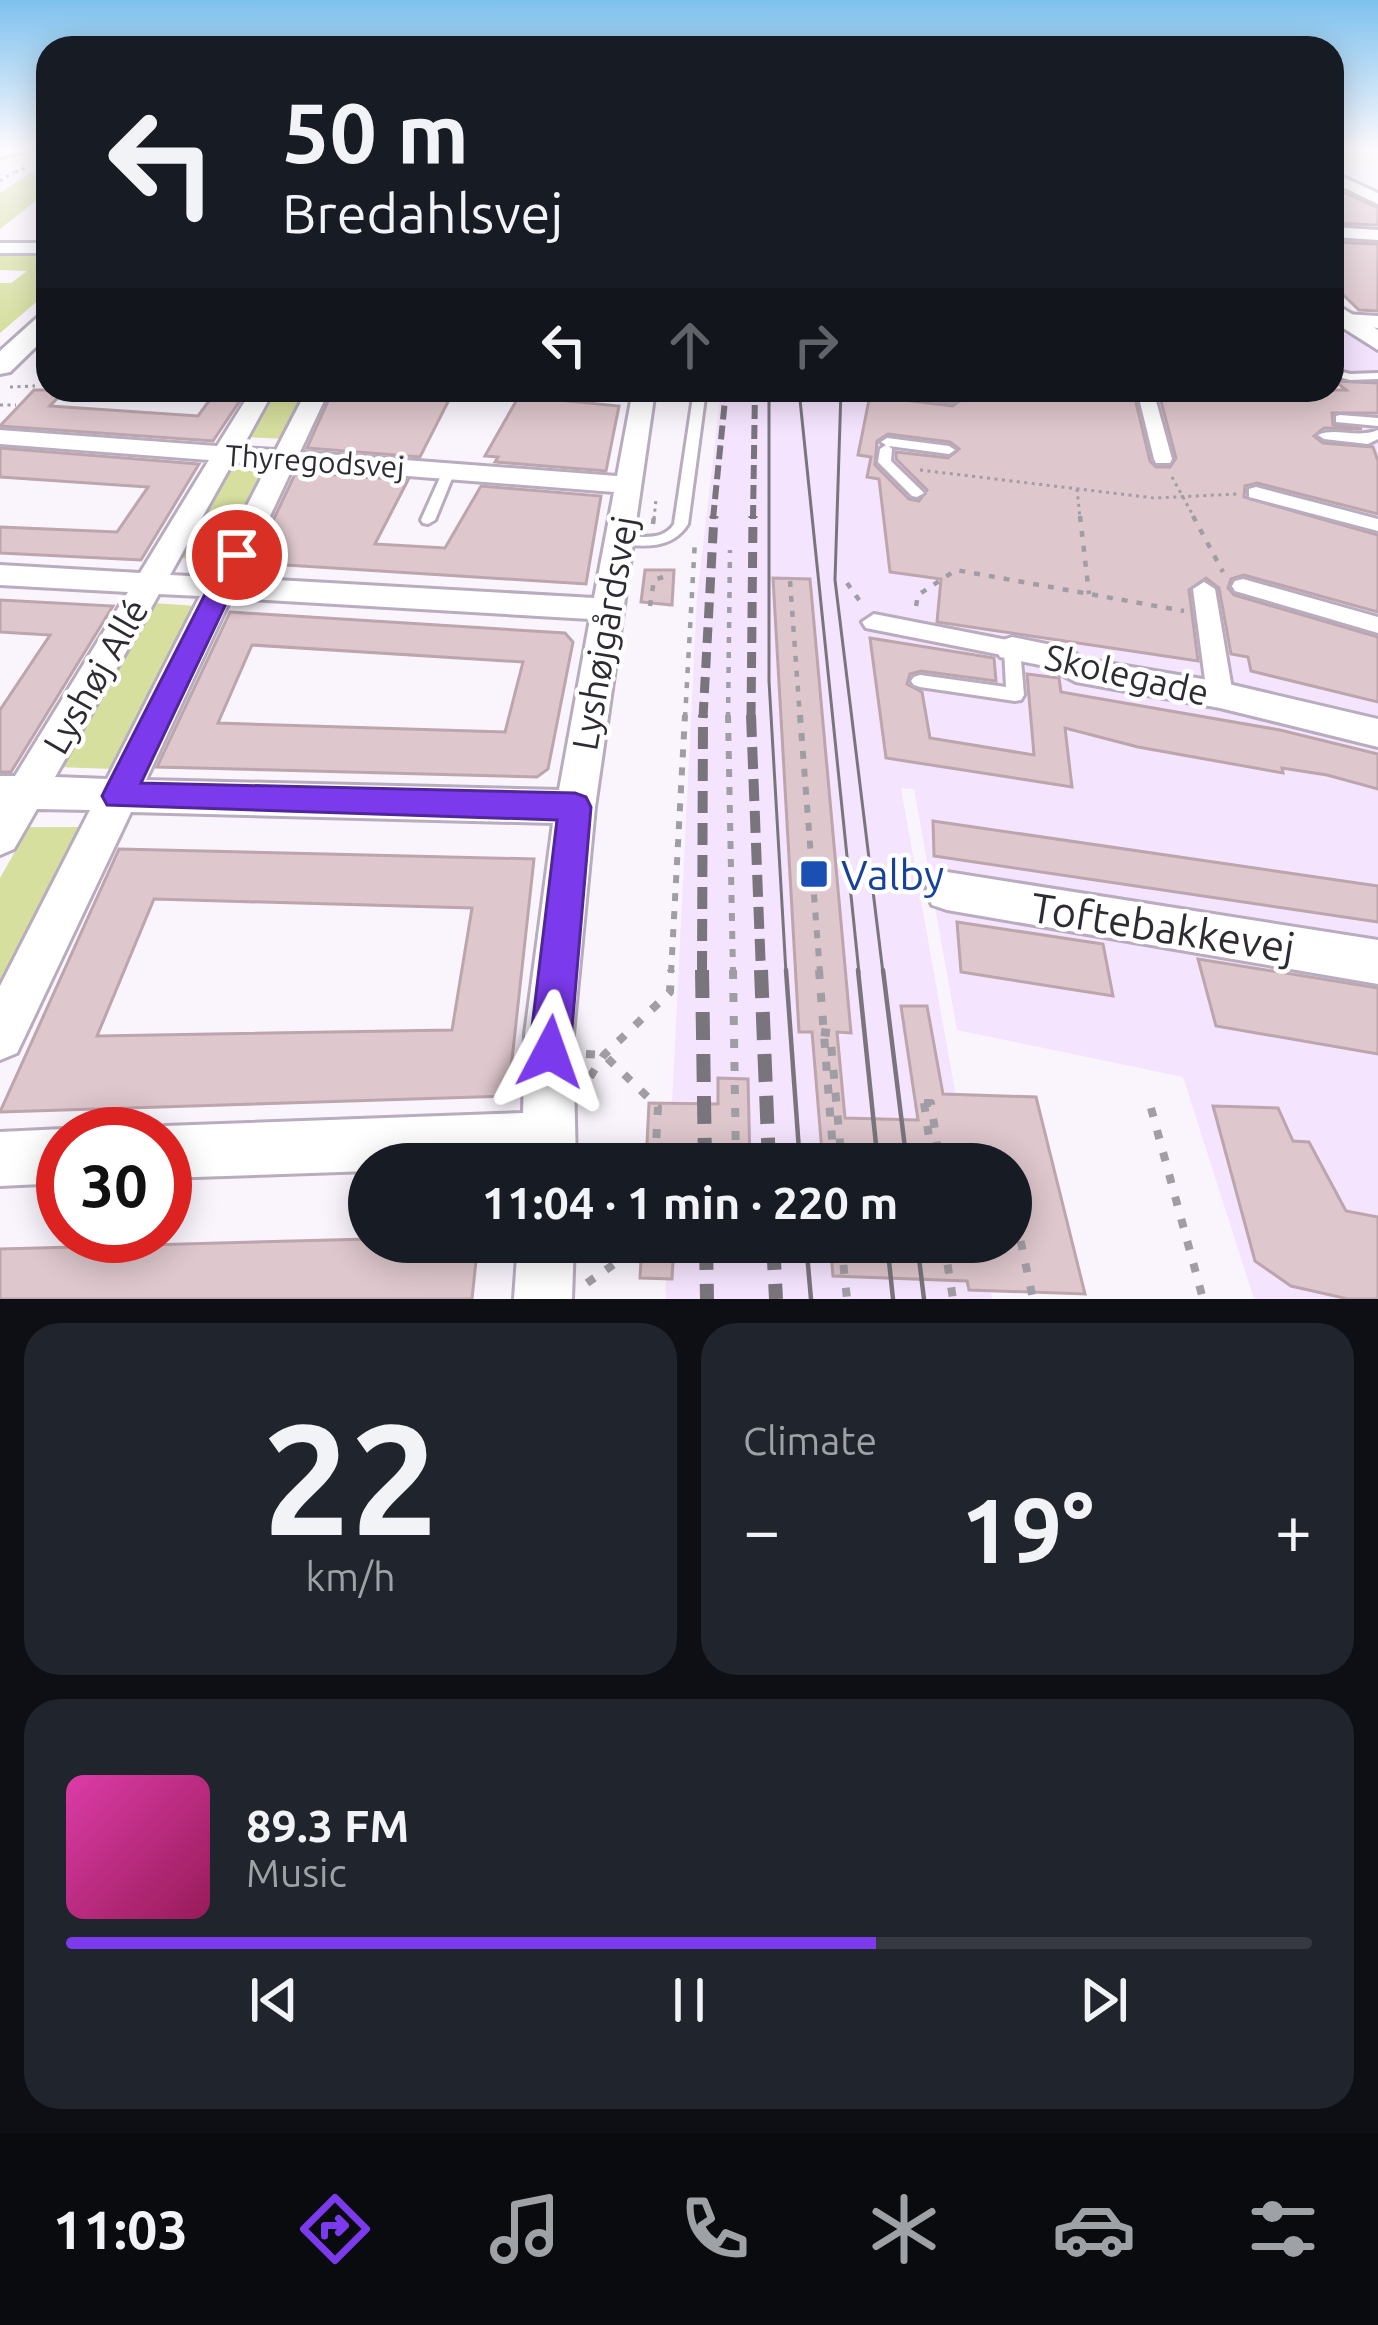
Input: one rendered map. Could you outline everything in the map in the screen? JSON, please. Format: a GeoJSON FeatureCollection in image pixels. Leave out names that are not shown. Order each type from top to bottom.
{"type":"FeatureCollection","features":[{"type":"Feature","properties":{"kind":"street"},"geometry":{"type":"LineString","coordinates":[[1344,229],[1378,231]]}},
{"type":"Feature","properties":{"kind":"street"},"geometry":{"type":"LineString","coordinates":[[0,248],[36,248]]}},
{"type":"Feature","properties":{"kind":"street"},"geometry":{"type":"LineString","coordinates":[[1344,317],[1378,322]]}},
{"type":"Feature","properties":{"kind":"street"},"geometry":{"type":"LineString","coordinates":[[1344,322],[1378,343]]}},
{"type":"Feature","properties":{"kind":"street"},"geometry":{"type":"LineString","coordinates":[[0,366],[36,338]]}},
{"type":"Feature","properties":{"kind":"street","name":"Lyshøj Allé"},"geometry":{"type":"LineString","coordinates":[[0,837],[13,793],[149,583],[255,402]]}},
{"type":"Feature","properties":{"kind":"street","name":"Lyshøj Allé"},"geometry":{"type":"LineString","coordinates":[[0,1036],[312,402]]}},
{"type":"Feature","properties":{"kind":"street","name":"Lyshøjgårdsvej"},"geometry":{"type":"LineString","coordinates":[[550,1143],[550,1052],[575,807],[629,484],[634,402]]}},
{"type":"Feature","properties":{"kind":"street"},"geometry":{"type":"LineString","coordinates":[[1148,402],[1162,459]]}},
{"type":"Feature","properties":{"kind":"street","name":"Thyregodsvej"},"geometry":{"type":"LineString","coordinates":[[0,437],[629,484]]}},
{"type":"Feature","properties":{"kind":"street"},"geometry":{"type":"LineString","coordinates":[[1256,494],[1378,525]]}},
{"type":"Feature","properties":{"kind":"street"},"geometry":{"type":"LineString","coordinates":[[0,575],[606,609]]}},
{"type":"Feature","properties":{"kind":"street"},"geometry":{"type":"LineString","coordinates":[[1243,586],[1378,626]]}},
{"type":"Feature","properties":{"kind":"street"},"geometry":{"type":"LineString","coordinates":[[1204,589],[1220,695]]}},
{"type":"Feature","properties":{"kind":"street","name":"Skolegade"},"geometry":{"type":"LineString","coordinates":[[874,622],[1054,656],[1076,670],[1220,695],[1378,734]]}},
{"type":"Feature","properties":{"kind":"street"},"geometry":{"type":"LineString","coordinates":[[13,793],[575,807]]}},
{"type":"Feature","properties":{"kind":"street","name":"Toftebakkevej"},"geometry":{"type":"LineString","coordinates":[[947,891],[1378,962]]}},
{"type":"Feature","properties":{"kind":"street"},"geometry":{"type":"LineString","coordinates":[[192,1152],[348,1152]]}},
{"type":"Feature","properties":{"kind":"street"},"geometry":{"type":"LineString","coordinates":[[0,1159],[36,1157]]}},
{"type":"Feature","properties":{"kind":"street"},"geometry":{"type":"LineString","coordinates":[[553,1263],[562,1293]]}},
{"type":"Feature","properties":{"kind":"lane"},"geometry":{"type":"LineString","coordinates":[[1344,375],[1378,376]]}},
{"type":"Feature","properties":{"kind":"lane"},"geometry":{"type":"LineString","coordinates":[[620,540],[657,541],[674,535],[681,524],[698,402]]}},
{"type":"Feature","properties":{"kind":"lane"},"geometry":{"type":"LineString","coordinates":[[1340,419],[1378,422]]}},
{"type":"Feature","properties":{"kind":"lane"},"geometry":{"type":"LineString","coordinates":[[1324,435],[1368,440],[1378,434]]}},
{"type":"Feature","properties":{"kind":"lane"},"geometry":{"type":"LineString","coordinates":[[917,493],[884,462],[887,446],[950,450]]}},
{"type":"Feature","properties":{"kind":"lane"},"geometry":{"type":"LineString","coordinates":[[428,520],[449,471]]}},
{"type":"Feature","properties":{"kind":"lane"},"geometry":{"type":"LineString","coordinates":[[920,681],[1016,695],[1012,649]]}},
{"type":"Feature","properties":{"kind":"path"},"geometry":{"type":"LineString","coordinates":[[0,387],[34,386]]}},
{"type":"Feature","properties":{"kind":"path"},"geometry":{"type":"LineString","coordinates":[[0,406],[16,405]]}},
{"type":"Feature","properties":{"kind":"path"},"geometry":{"type":"LineString","coordinates":[[1162,459],[1218,568],[1243,586]]}},
{"type":"Feature","properties":{"kind":"path"},"geometry":{"type":"LineString","coordinates":[[909,468],[1154,498],[1256,494]]}},
{"type":"Feature","properties":{"kind":"path"},"geometry":{"type":"LineString","coordinates":[[1077,489],[1089,594]]}},
{"type":"Feature","properties":{"kind":"path"},"geometry":{"type":"LineString","coordinates":[[554,1143],[604,1055],[670,992],[697,522]]}},
{"type":"Feature","properties":{"kind":"path"},"geometry":{"type":"LineString","coordinates":[[730,550],[726,610],[736,1143]]}},
{"type":"Feature","properties":{"kind":"path"},"geometry":{"type":"LineString","coordinates":[[914,629],[918,595],[956,570],[1208,615]]}},
{"type":"Feature","properties":{"kind":"path"},"geometry":{"type":"LineString","coordinates":[[650,606],[654,580],[663,577]]}},
{"type":"Feature","properties":{"kind":"path"},"geometry":{"type":"LineString","coordinates":[[790,581],[821,1032],[835,1143]]}},
{"type":"Feature","properties":{"kind":"path"},"geometry":{"type":"LineString","coordinates":[[848,583],[874,622]]}},
{"type":"Feature","properties":{"kind":"path"},"geometry":{"type":"LineString","coordinates":[[550,1052],[604,1055],[658,1107],[657,1143]]}},
{"type":"Feature","properties":{"kind":"path"},"geometry":{"type":"LineString","coordinates":[[924,1103],[932,1103],[937,1164],[924,1103]]}},
{"type":"Feature","properties":{"kind":"path"},"geometry":{"type":"LineString","coordinates":[[1151,1108],[1203,1299]]}},
{"type":"Feature","properties":{"kind":"path"},"geometry":{"type":"LineString","coordinates":[[562,1293],[611,1263]]}},
{"type":"Feature","properties":{"kind":"path"},"geometry":{"type":"LineString","coordinates":[[843,1263],[847,1299]]}},
{"type":"Feature","properties":{"kind":"path"},"geometry":{"type":"LineString","coordinates":[[947,1263],[952,1299]]}},
{"type":"Feature","properties":{"kind":"path"},"geometry":{"type":"LineString","coordinates":[[1029,1263],[1039,1299]]}},
{"type":"Feature","properties":{"kind":"shaded area"},"geometry":{"type":"Polygon","coordinates":[[[1344,317],[1378,318],[1378,1299],[1254,1299],[1183,1077],[957,1030],[914,789],[901,788],[964,1143],[670,1143],[697,597],[720,402],[1344,402],[1344,317]]]}},
{"type":"Feature","properties":{"kind":"shaded area"},"geometry":{"type":"Polygon","coordinates":[[[665,1263],[986,1263],[992,1299],[666,1299],[665,1263]]]}},
{"type":"Feature","properties":{"kind":"green space"},"geometry":{"type":"Polygon","coordinates":[[[0,209],[26,209],[0,229],[0,209]]]}},
{"type":"Feature","properties":{"kind":"green space"},"geometry":{"type":"Polygon","coordinates":[[[0,256],[36,256],[36,302],[0,333],[0,283],[11,283],[27,271],[0,270],[0,256]]]}},
{"type":"Feature","properties":{"kind":"green space"},"geometry":{"type":"Polygon","coordinates":[[[266,402],[306,402],[286,439],[246,437],[266,402]]]}},
{"type":"Feature","properties":{"kind":"green space"},"geometry":{"type":"Polygon","coordinates":[[[229,469],[266,472],[220,560],[176,558],[229,469]]]}},
{"type":"Feature","properties":{"kind":"green space"},"geometry":{"type":"Polygon","coordinates":[[[154,603],[196,606],[114,769],[57,767],[154,603]]]}},
{"type":"Feature","properties":{"kind":"green space"},"geometry":{"type":"Polygon","coordinates":[[[29,827],[86,827],[0,1000],[0,878],[29,827]]]}},
{"type":"Feature","properties":{"kind":"building"},"geometry":{"type":"Polygon","coordinates":[[[1344,209],[1378,209],[1378,225],[1344,224],[1344,209]]]}},
{"type":"Feature","properties":{"kind":"building"},"geometry":{"type":"Polygon","coordinates":[[[1344,243],[1378,244],[1378,311],[1359,310],[1344,296],[1344,243]]]}},
{"type":"Feature","properties":{"kind":"building"},"geometry":{"type":"Polygon","coordinates":[[[1344,381],[1378,383],[1378,413],[1332,413],[1333,425],[1362,429],[1324,428],[1314,436],[1323,443],[1373,447],[1378,461],[1378,514],[1257,483],[1245,486],[1244,497],[1378,535],[1378,612],[1244,575],[1231,579],[1228,588],[1234,595],[1378,637],[1378,702],[1251,671],[1248,657],[1231,654],[1219,588],[1206,578],[1189,590],[1198,661],[937,622],[941,579],[890,572],[879,479],[867,477],[871,457],[858,455],[869,402],[953,406],[958,402],[1136,402],[1150,461],[1156,467],[1170,467],[1176,458],[1161,402],[1344,402],[1344,381]],[[888,434],[877,441],[875,465],[909,499],[919,501],[927,490],[896,459],[896,452],[948,458],[959,449],[950,442],[888,434]]]}},
{"type":"Feature","properties":{"kind":"building"},"geometry":{"type":"Polygon","coordinates":[[[34,390],[36,402],[54,402],[50,406],[198,416],[208,402],[239,402],[213,441],[0,426],[34,390]]]}},
{"type":"Feature","properties":{"kind":"building"},"geometry":{"type":"Polygon","coordinates":[[[328,402],[448,402],[420,457],[307,448],[328,402]]]}},
{"type":"Feature","properties":{"kind":"building"},"geometry":{"type":"Polygon","coordinates":[[[516,402],[619,406],[606,471],[495,462],[498,457],[485,456],[516,402]]]}},
{"type":"Feature","properties":{"kind":"building"},"geometry":{"type":"Polygon","coordinates":[[[0,448],[199,464],[141,560],[0,553],[0,527],[117,532],[148,487],[0,477],[0,448]]]}},
{"type":"Feature","properties":{"kind":"building"},"geometry":{"type":"Polygon","coordinates":[[[296,472],[408,480],[375,544],[445,548],[481,486],[601,496],[586,584],[253,563],[296,472]]]}},
{"type":"Feature","properties":{"kind":"building"},"geometry":{"type":"Polygon","coordinates":[[[645,570],[674,570],[672,605],[641,602],[645,570]]]}},
{"type":"Feature","properties":{"kind":"building"},"geometry":{"type":"Polygon","coordinates":[[[773,578],[810,579],[851,1033],[837,1032],[845,1118],[918,1120],[901,1006],[927,1006],[943,1094],[1036,1097],[1085,1294],[969,1290],[967,1281],[833,1276],[832,1263],[1032,1263],[1032,1143],[821,1143],[812,1032],[799,1032],[773,578]]]}},
{"type":"Feature","properties":{"kind":"building"},"geometry":{"type":"Polygon","coordinates":[[[0,600],[113,606],[11,772],[0,772],[0,710],[50,635],[0,632],[0,600]]]}},
{"type":"Feature","properties":{"kind":"building"},"geometry":{"type":"Polygon","coordinates":[[[230,612],[565,633],[573,642],[548,769],[537,777],[157,767],[230,612]],[[252,645],[218,723],[505,732],[523,662],[252,645]]]}},
{"type":"Feature","properties":{"kind":"building"},"geometry":{"type":"Polygon","coordinates":[[[870,638],[994,658],[996,681],[921,671],[910,674],[907,684],[922,692],[930,738],[1034,755],[1027,674],[1059,678],[1061,692],[1280,730],[1378,754],[1378,789],[1327,775],[1282,768],[1283,773],[1138,747],[1065,728],[1072,787],[886,758],[870,638]]]}},
{"type":"Feature","properties":{"kind":"building"},"geometry":{"type":"Polygon","coordinates":[[[933,821],[1378,886],[1378,922],[934,856],[933,821]]]}},
{"type":"Feature","properties":{"kind":"building"},"geometry":{"type":"Polygon","coordinates":[[[119,849],[534,859],[508,1096],[36,1107],[36,1111],[0,1112],[119,849]],[[154,899],[97,1036],[452,1030],[472,908],[154,899]]]}},
{"type":"Feature","properties":{"kind":"building"},"geometry":{"type":"Polygon","coordinates":[[[957,922],[1103,944],[1113,996],[961,972],[957,922]]]}},
{"type":"Feature","properties":{"kind":"building"},"geometry":{"type":"Polygon","coordinates":[[[1198,959],[1378,988],[1378,1054],[1216,1026],[1198,959]]]}},
{"type":"Feature","properties":{"kind":"building"},"geometry":{"type":"Polygon","coordinates":[[[718,1078],[748,1079],[750,1143],[647,1143],[649,1103],[718,1104],[718,1078]]]}},
{"type":"Feature","properties":{"kind":"building"},"geometry":{"type":"Polygon","coordinates":[[[1213,1106],[1278,1108],[1293,1141],[1309,1142],[1346,1211],[1378,1217],[1378,1299],[1348,1299],[1291,1286],[1255,1261],[1213,1106]]]}},
{"type":"Feature","properties":{"kind":"building"},"geometry":{"type":"Polygon","coordinates":[[[348,1240],[348,1263],[476,1263],[472,1299],[0,1299],[0,1249],[36,1248],[36,1263],[192,1263],[192,1244],[348,1240]]]}},
{"type":"Feature","properties":{"kind":"building"},"geometry":{"type":"Polygon","coordinates":[[[641,1263],[673,1263],[672,1279],[640,1278],[641,1263]]]}},
{"type":"Feature","properties":{"kind":"tram line"},"geometry":{"type":"LineString","coordinates":[[769,402],[769,681],[786,973]]}},
{"type":"Feature","properties":{"kind":"tram line"},"geometry":{"type":"LineString","coordinates":[[800,402],[859,973]]}},
{"type":"Feature","properties":{"kind":"tram line"},"geometry":{"type":"LineString","coordinates":[[841,402],[835,580],[883,973]]}},
{"type":"Feature","properties":{"kind":"tram line"},"geometry":{"type":"LineString","coordinates":[[786,970],[798,1143]]}},
{"type":"Feature","properties":{"kind":"tram line"},"geometry":{"type":"LineString","coordinates":[[858,970],[876,1143]]}},
{"type":"Feature","properties":{"kind":"tram line"},"geometry":{"type":"LineString","coordinates":[[883,970],[904,1143]]}},
{"type":"Feature","properties":{"kind":"tram line"},"geometry":{"type":"LineString","coordinates":[[808,1263],[811,1299]]}},
{"type":"Feature","properties":{"kind":"tram line"},"geometry":{"type":"LineString","coordinates":[[889,1263],[893,1299]]}},
{"type":"Feature","properties":{"kind":"tram line"},"geometry":{"type":"LineString","coordinates":[[920,1263],[924,1299]]}},
{"type":"Feature","properties":{"kind":"railway"},"geometry":{"type":"LineString","coordinates":[[713,519],[725,402]]}},
{"type":"Feature","properties":{"kind":"railway"},"geometry":{"type":"LineString","coordinates":[[753,519],[755,402]]}},
{"type":"Feature","properties":{"kind":"railway"},"geometry":{"type":"LineString","coordinates":[[703,718],[714,516]]}},
{"type":"Feature","properties":{"kind":"railway"},"geometry":{"type":"LineString","coordinates":[[751,716],[753,516]]}},
{"type":"Feature","properties":{"kind":"railway"},"geometry":{"type":"LineString","coordinates":[[702,971],[703,715]]}},
{"type":"Feature","properties":{"kind":"railway"},"geometry":{"type":"LineString","coordinates":[[751,716],[761,973]]}},
{"type":"Feature","properties":{"kind":"railway"},"geometry":{"type":"LineString","coordinates":[[761,970],[768,1143]]}},
{"type":"Feature","properties":{"kind":"railway"},"geometry":{"type":"LineString","coordinates":[[702,971],[705,1143]]}},
{"type":"Feature","properties":{"kind":"railway"},"geometry":{"type":"LineString","coordinates":[[706,1263],[707,1299]]}},
{"type":"Feature","properties":{"kind":"railway"},"geometry":{"type":"LineString","coordinates":[[774,1263],[776,1299]]}},
{"type":"Feature","properties":{"kind":"place","name":"Valby"},"geometry":{"type":"Point","coordinates":[814,874]}},
{"type":"Feature","properties":{"kind":"route"},"geometry":{"type":"LineString","coordinates":[[237,555],[118,796],[575,807],[550,1052]]}}]}
